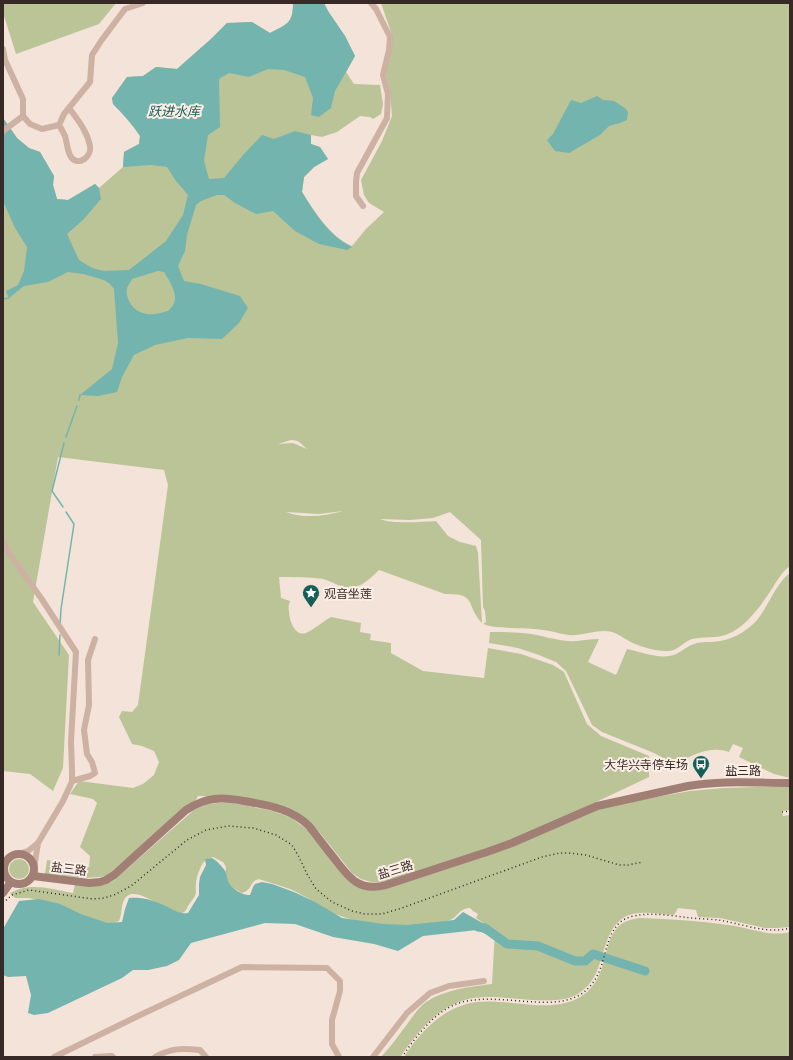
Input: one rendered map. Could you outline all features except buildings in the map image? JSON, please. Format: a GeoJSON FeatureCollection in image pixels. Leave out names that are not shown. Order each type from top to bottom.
{"type":"FeatureCollection","features":[{"type":"Feature","properties":{"kind":"main road","name":"盐三路"},"geometry":{"type":"LineString","coordinates":[[33,872],[89,883],[106,880],[114,875],[186,810],[199,802],[213,799],[231,799],[283,809],[297,816],[309,826],[347,876],[363,886],[374,887],[386,885],[506,845],[597,806],[703,784],[731,782],[790,782]]}},
{"type":"Feature","properties":{"kind":"main road"},"geometry":{"type":"LineString","coordinates":[[18,854],[29,858],[33,872],[28,881],[21,884],[11,882],[5,873],[5,860],[18,854]]}},
{"type":"Feature","properties":{"kind":"main road"},"geometry":{"type":"LineString","coordinates":[[3,893],[11,882]]}},
{"type":"Feature","properties":{"kind":"street"},"geometry":{"type":"LineString","coordinates":[[59,125],[64,114],[90,82],[92,55],[101,41],[125,9],[143,3]]}},
{"type":"Feature","properties":{"kind":"street"},"geometry":{"type":"LineString","coordinates":[[363,206],[356,196],[357,173],[387,118],[388,94],[383,75],[389,50],[390,38],[376,9],[371,3]]}},
{"type":"Feature","properties":{"kind":"street"},"geometry":{"type":"LineString","coordinates":[[3,49],[5,60],[23,99],[23,116],[30,124],[42,129],[59,125]]}},
{"type":"Feature","properties":{"kind":"street"},"geometry":{"type":"LineString","coordinates":[[59,125],[65,136],[70,155],[74,160],[80,161],[87,158],[90,153],[90,147],[86,133],[80,122],[69,108]]}},
{"type":"Feature","properties":{"kind":"street"},"geometry":{"type":"LineString","coordinates":[[3,131],[23,116]]}},
{"type":"Feature","properties":{"kind":"street"},"geometry":{"type":"LineString","coordinates":[[3,542],[76,652],[71,741],[72,781],[68,793],[38,844],[33,872]]}},
{"type":"Feature","properties":{"kind":"street"},"geometry":{"type":"LineString","coordinates":[[72,781],[95,773],[92,762],[87,754],[84,730],[89,704],[88,660],[95,639]]}},
{"type":"Feature","properties":{"kind":"street"},"geometry":{"type":"LineString","coordinates":[[18,854],[28,852],[38,844]]}},
{"type":"Feature","properties":{"kind":"street"},"geometry":{"type":"LineString","coordinates":[[54,1057],[242,967],[300,969],[327,968],[340,981],[340,991],[332,1020],[332,1044],[339,1057]]}},
{"type":"Feature","properties":{"kind":"street"},"geometry":{"type":"LineString","coordinates":[[373,1057],[407,1012],[430,993],[449,986],[484,981]]}},
{"type":"Feature","properties":{"kind":"street"},"geometry":{"type":"LineString","coordinates":[[154,1057],[165,1051],[181,1048],[200,1050],[206,1057]]}},
{"type":"Feature","properties":{"kind":"street"},"geometry":{"type":"LineString","coordinates":[[95,1057],[113,1057]]}},
{"type":"Feature","properties":{"kind":"green space"},"geometry":{"type":"Polygon","coordinates":[[[3,3],[116,3],[99,24],[16,54],[3,14],[3,3]]]}},
{"type":"Feature","properties":{"kind":"green space"},"geometry":{"type":"Polygon","coordinates":[[[293,3],[324,3],[345,36],[355,56],[346,72],[354,84],[380,85],[383,104],[381,114],[373,119],[370,117],[360,116],[337,132],[322,137],[311,135],[311,144],[320,147],[328,159],[314,167],[304,177],[302,192],[323,223],[336,236],[352,246],[366,229],[384,212],[369,203],[364,195],[361,180],[382,141],[392,116],[390,91],[385,71],[392,47],[392,35],[381,3],[790,3],[790,566],[781,575],[754,614],[742,626],[724,636],[692,639],[676,649],[661,651],[640,646],[608,631],[572,635],[543,630],[504,628],[483,624],[486,622],[483,607],[481,540],[450,512],[433,518],[410,520],[380,519],[398,522],[436,521],[448,536],[460,542],[476,546],[478,553],[482,623],[477,617],[470,601],[467,598],[455,594],[445,594],[379,570],[359,586],[349,588],[323,579],[307,577],[279,577],[281,598],[290,601],[289,615],[291,623],[299,633],[302,634],[312,630],[331,617],[361,623],[360,632],[371,634],[370,640],[391,643],[391,653],[423,671],[484,678],[488,648],[521,654],[553,665],[564,672],[587,724],[601,736],[649,756],[649,777],[541,828],[492,848],[392,881],[371,882],[361,879],[352,873],[321,834],[308,820],[295,811],[281,805],[240,797],[198,796],[195,802],[106,876],[83,878],[45,874],[47,860],[89,867],[90,856],[80,847],[97,803],[93,799],[70,794],[79,781],[133,788],[143,784],[154,775],[159,762],[154,751],[132,744],[119,717],[122,711],[132,712],[138,705],[168,485],[164,470],[58,457],[33,602],[69,655],[63,768],[53,791],[30,774],[3,771],[3,118],[17,138],[29,148],[40,152],[54,176],[53,185],[57,199],[68,200],[95,184],[99,188],[123,167],[124,152],[139,144],[140,136],[134,127],[113,104],[112,98],[127,77],[143,76],[156,67],[177,69],[227,23],[252,22],[270,33],[288,22],[293,10],[293,3]],[[291,440],[278,444],[293,443],[307,449],[302,444],[291,440]],[[343,511],[319,514],[286,512],[300,516],[314,516],[343,511]]]}},
{"type":"Feature","properties":{"kind":"green space"},"geometry":{"type":"Polygon","coordinates":[[[790,573],[790,778],[774,774],[739,757],[743,748],[733,744],[729,752],[715,750],[701,752],[675,764],[654,753],[602,732],[592,725],[566,671],[556,662],[518,648],[489,643],[490,632],[526,633],[568,641],[599,639],[588,662],[616,675],[627,649],[654,655],[669,656],[676,654],[696,643],[725,640],[737,636],[757,620],[780,583],[790,573]]]}},
{"type":"Feature","properties":{"kind":"green space"},"geometry":{"type":"Polygon","coordinates":[[[790,786],[790,810],[782,811],[783,816],[790,815],[790,927],[765,928],[720,918],[698,917],[696,910],[678,908],[674,915],[648,913],[632,914],[617,923],[612,930],[608,937],[595,975],[583,991],[566,999],[554,1000],[480,997],[465,1000],[445,1009],[428,1023],[413,1039],[400,1057],[381,1057],[416,1012],[426,1002],[450,991],[492,984],[495,931],[476,918],[478,914],[470,908],[462,910],[452,919],[447,921],[412,926],[381,925],[362,922],[334,914],[297,892],[259,879],[254,882],[248,890],[242,893],[228,885],[225,874],[226,867],[223,862],[213,857],[207,859],[199,870],[195,896],[186,910],[182,913],[168,909],[152,900],[135,894],[129,895],[124,900],[119,921],[111,924],[100,922],[55,904],[29,898],[15,898],[10,893],[25,888],[41,887],[73,893],[75,884],[99,886],[113,881],[194,810],[207,804],[233,803],[268,810],[293,819],[309,831],[347,878],[388,888],[509,848],[602,807],[690,791],[723,788],[790,786]]]}},
{"type":"Feature","properties":{"kind":"green space"},"geometry":{"type":"Polygon","coordinates":[[[19,859],[26,862],[29,869],[26,876],[19,879],[12,876],[9,869],[12,862],[19,859]]]}},
{"type":"Feature","properties":{"kind":"green space"},"geometry":{"type":"Polygon","coordinates":[[[639,918],[711,923],[776,934],[790,932],[790,1057],[404,1057],[418,1038],[434,1021],[444,1014],[465,1004],[491,1001],[534,1005],[555,1005],[580,997],[590,989],[600,973],[609,942],[617,928],[622,923],[639,918]]]}},
{"type":"Feature","properties":{"kind":"water","name":"跃进水库"},"geometry":{"type":"Polygon","coordinates":[[[293,3],[324,3],[345,36],[355,56],[335,91],[331,108],[319,117],[311,115],[313,98],[305,77],[284,70],[268,69],[249,77],[229,73],[219,79],[220,127],[208,135],[204,161],[209,179],[224,178],[262,135],[274,139],[295,131],[311,135],[311,144],[320,147],[328,159],[314,167],[304,177],[302,192],[323,223],[336,237],[352,247],[347,250],[319,244],[295,231],[273,211],[256,214],[235,203],[224,195],[217,195],[201,201],[196,205],[187,235],[185,251],[178,266],[184,281],[201,284],[240,296],[248,308],[239,323],[222,339],[188,338],[155,345],[134,355],[122,377],[117,392],[98,396],[80,395],[112,369],[118,343],[114,289],[104,280],[83,274],[68,272],[48,282],[24,286],[9,298],[6,291],[18,285],[24,271],[27,247],[15,228],[3,201],[3,118],[17,138],[29,148],[40,152],[54,176],[53,185],[57,199],[68,200],[95,184],[99,188],[101,199],[84,219],[67,234],[79,260],[92,268],[104,271],[129,270],[166,241],[183,215],[188,195],[167,167],[151,165],[123,167],[124,152],[139,144],[140,136],[134,127],[113,104],[112,98],[127,77],[143,76],[156,67],[177,69],[227,23],[252,22],[270,33],[288,22],[293,10],[293,3]],[[158,271],[132,279],[127,288],[127,296],[130,303],[136,309],[146,314],[152,314],[168,311],[172,306],[175,295],[164,272],[158,271]]]}},
{"type":"Feature","properties":{"kind":"water"},"geometry":{"type":"Polygon","coordinates":[[[597,96],[603,100],[614,101],[625,108],[628,112],[627,120],[609,126],[600,135],[569,153],[555,151],[547,140],[553,134],[571,100],[581,103],[597,96]]]}},
{"type":"Feature","properties":{"kind":"water"},"geometry":{"type":"Polygon","coordinates":[[[212,858],[224,869],[228,882],[235,890],[245,894],[250,895],[255,884],[262,882],[272,884],[315,902],[342,918],[384,924],[407,925],[454,920],[463,912],[486,925],[492,937],[477,930],[423,936],[398,951],[374,944],[333,937],[295,924],[265,923],[191,943],[179,960],[167,966],[148,970],[133,970],[122,978],[48,1013],[34,1015],[28,1013],[31,995],[26,976],[8,977],[3,975],[3,929],[19,901],[39,899],[60,904],[81,914],[107,923],[122,922],[129,898],[149,900],[164,905],[177,912],[188,913],[199,895],[200,877],[206,865],[205,859],[212,858]]]}},
{"type":"Feature","properties":{"kind":"waterway"},"geometry":{"type":"LineString","coordinates":[[3,299],[9,298]]}},
{"type":"Feature","properties":{"kind":"waterway"},"geometry":{"type":"LineString","coordinates":[[79,400],[80,395]]}},
{"type":"Feature","properties":{"kind":"waterway"},"geometry":{"type":"LineString","coordinates":[[66,437],[77,406]]}},
{"type":"Feature","properties":{"kind":"waterway"},"geometry":{"type":"LineString","coordinates":[[63,507],[52,491],[64,443]]}},
{"type":"Feature","properties":{"kind":"waterway"},"geometry":{"type":"LineString","coordinates":[[60,625],[61,609],[74,524],[66,512]]}},
{"type":"Feature","properties":{"kind":"waterway"},"geometry":{"type":"LineString","coordinates":[[59,655],[60,635]]}},
{"type":"Feature","properties":{"kind":"waterway"},"geometry":{"type":"LineString","coordinates":[[478,927],[485,928],[507,944],[538,946],[575,961],[585,961],[593,954],[645,971]]}},
{"type":"Feature","properties":{"kind":"railway"},"geometry":{"type":"LineString","coordinates":[[782,812],[790,811]]}},
{"type":"Feature","properties":{"kind":"railway"},"geometry":{"type":"LineString","coordinates":[[3,903],[12,895],[29,890],[93,899],[114,895],[131,886],[187,840],[206,830],[228,826],[253,828],[276,835],[292,845],[316,889],[332,902],[352,911],[365,914],[382,914],[402,908],[542,857],[560,853],[586,855],[619,865],[643,862]]}},
{"type":"Feature","properties":{"kind":"railway"},"geometry":{"type":"LineString","coordinates":[[402,1057],[429,1023],[438,1015],[456,1004],[484,999],[555,1002],[566,1000],[583,993],[597,977],[613,931],[618,924],[625,919],[634,916],[648,914],[720,920],[749,927],[774,930],[790,928]]}},
{"type":"Feature","properties":{"kind":"place","name":"观音坐莲"},"geometry":{"type":"Point","coordinates":[311,608]}},
{"type":"Feature","properties":{"kind":"place","name":"大华兴寺停车场"},"geometry":{"type":"Point","coordinates":[701,779]}}]}
